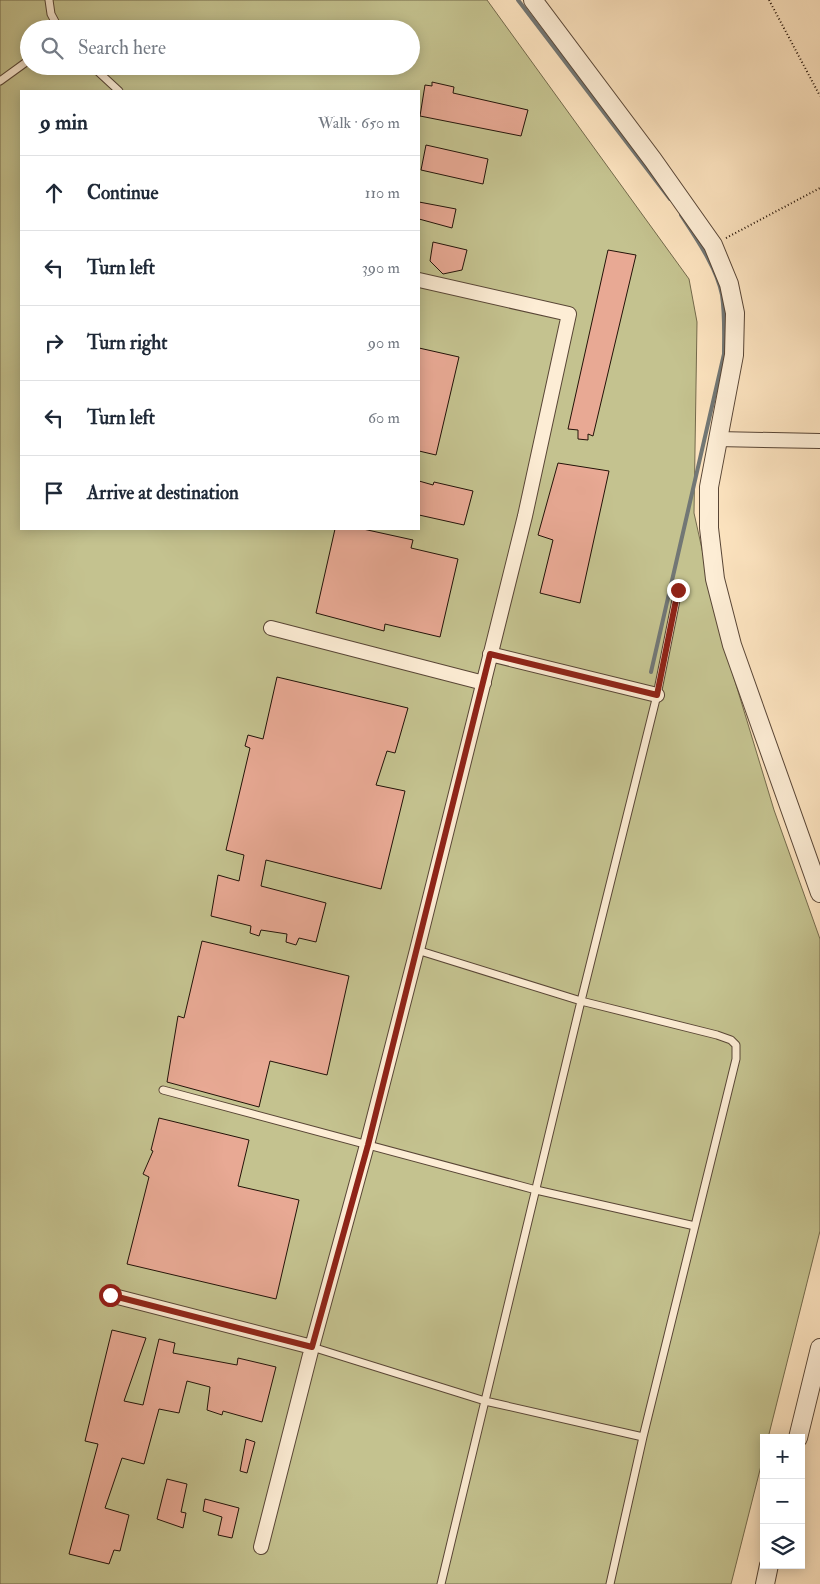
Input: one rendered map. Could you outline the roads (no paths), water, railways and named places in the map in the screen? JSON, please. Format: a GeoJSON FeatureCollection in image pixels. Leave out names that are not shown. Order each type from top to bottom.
{"type":"FeatureCollection","features":[{"type":"Feature","properties":{"kind":"street"},"geometry":{"type":"LineString","coordinates":[[533,0],[647,152],[713,245],[723,265],[735,313],[734,355],[709,487],[709,528],[714,579],[732,645],[820,893]]}},
{"type":"Feature","properties":{"kind":"street"},"geometry":{"type":"LineString","coordinates":[[261,1548],[312,1347],[368,1145],[484,683],[525,516],[570,314],[420,280]]}},
{"type":"Feature","properties":{"kind":"street"},"geometry":{"type":"LineString","coordinates":[[718,439],[820,442]]}},
{"type":"Feature","properties":{"kind":"street"},"geometry":{"type":"LineString","coordinates":[[271,628],[484,683]]}},
{"type":"Feature","properties":{"kind":"street"},"geometry":{"type":"LineString","coordinates":[[490,654],[657,695]]}},
{"type":"Feature","properties":{"kind":"street"},"geometry":{"type":"LineString","coordinates":[[110,1295],[312,1347]]}},
{"type":"Feature","properties":{"kind":"street"},"geometry":{"type":"LineString","coordinates":[[799,1434],[820,1348]]}},
{"type":"Feature","properties":{"kind":"street"},"geometry":{"type":"LineString","coordinates":[[765,1584],[768,1569]]}},
{"type":"Feature","properties":{"kind":"lane"},"geometry":{"type":"LineString","coordinates":[[49,0],[55,20]]}},
{"type":"Feature","properties":{"kind":"lane"},"geometry":{"type":"LineString","coordinates":[[0,81],[20,67]]}},
{"type":"Feature","properties":{"kind":"lane"},"geometry":{"type":"LineString","coordinates":[[102,75],[118,90]]}},
{"type":"Feature","properties":{"kind":"lane"},"geometry":{"type":"LineString","coordinates":[[441,1584],[581,1001],[657,695],[678,590]]}},
{"type":"Feature","properties":{"kind":"lane"},"geometry":{"type":"LineString","coordinates":[[417,950],[581,1001],[717,1035],[731,1040],[736,1045],[736,1059],[643,1437],[610,1584]]}},
{"type":"Feature","properties":{"kind":"lane"},"geometry":{"type":"LineString","coordinates":[[163,1090],[536,1190],[695,1226]]}},
{"type":"Feature","properties":{"kind":"lane"},"geometry":{"type":"LineString","coordinates":[[312,1347],[485,1401],[643,1437]]}},
{"type":"Feature","properties":{"kind":"waterway"},"geometry":{"type":"LineString","coordinates":[[518,0],[670,199]]}},
{"type":"Feature","properties":{"kind":"waterway"},"geometry":{"type":"LineString","coordinates":[[651,672],[724,354],[724,310],[716,274],[681,215]]}}]}
